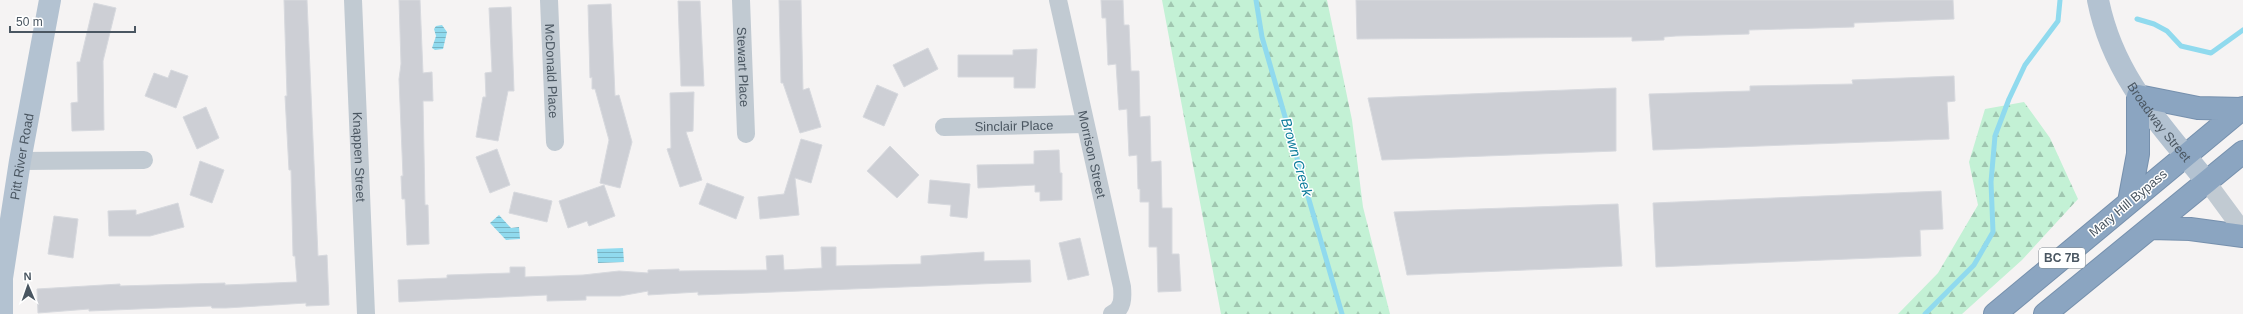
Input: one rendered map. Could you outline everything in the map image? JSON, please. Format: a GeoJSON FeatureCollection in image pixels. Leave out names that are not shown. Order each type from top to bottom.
{"type":"FeatureCollection","features":[{"type":"Feature","properties":{"kind":"highway"},"geometry":{"type":"LineString","coordinates":[[2130,202],[2138,154],[2138,96],[2198,108],[2243,109]]}},
{"type":"Feature","properties":{"kind":"highway","name":"Mary Hill Bypass"},"geometry":{"type":"LineString","coordinates":[[1996,314],[2185,155],[2243,109]]}},
{"type":"Feature","properties":{"kind":"highway","name":"BC 7B"},"geometry":{"type":"LineString","coordinates":[[2045,314],[2243,152]]}},
{"type":"Feature","properties":{"kind":"highway"},"geometry":{"type":"LineString","coordinates":[[2151,228],[2190,229],[2243,236]]}},
{"type":"Feature","properties":{"kind":"main road","name":"Pitt River Road"},"geometry":{"type":"LineString","coordinates":[[2,314],[2,278],[20,161],[50,0]]}},
{"type":"Feature","properties":{"kind":"main road","name":"Broadway Street"},"geometry":{"type":"LineString","coordinates":[[2098,0],[2103,25],[2114,54],[2138,96],[2207,182]]}},
{"type":"Feature","properties":{"kind":"street","name":"Knappen Street"},"geometry":{"type":"LineString","coordinates":[[353,0],[366,314]]}},
{"type":"Feature","properties":{"kind":"street","name":"McDonald Place"},"geometry":{"type":"LineString","coordinates":[[549,0],[555,142]]}},
{"type":"Feature","properties":{"kind":"street","name":"Stewart Place"},"geometry":{"type":"LineString","coordinates":[[740,0],[746,134]]}},
{"type":"Feature","properties":{"kind":"street","name":"Morrison Street"},"geometry":{"type":"LineString","coordinates":[[1058,0],[1084,124],[1122,287],[1122,299],[1115,311]]}},
{"type":"Feature","properties":{"kind":"street","name":"Sinclair Place"},"geometry":{"type":"LineString","coordinates":[[944,127],[1084,124]]}},
{"type":"Feature","properties":{"kind":"street"},"geometry":{"type":"LineString","coordinates":[[20,161],[144,160]]}},
{"type":"Feature","properties":{"kind":"street","name":"Broadway Street"},"geometry":{"type":"LineString","coordinates":[[2207,182],[2243,231]]}},
{"type":"Feature","properties":{"kind":"green space"},"geometry":{"type":"Polygon","coordinates":[[[1162,0],[1327,0],[1352,120],[1363,207],[1390,314],[1221,314],[1162,0]]]}},
{"type":"Feature","properties":{"kind":"green space"},"geometry":{"type":"Polygon","coordinates":[[[2024,102],[2050,138],[2078,199],[2022,260],[1962,314],[1898,314],[1938,273],[1978,205],[1969,162],[1985,109],[2024,102]]]}},
{"type":"Feature","properties":{"kind":"water"},"geometry":{"type":"Polygon","coordinates":[[[442,25],[447,32],[443,49],[435,50],[432,48],[436,36],[434,29],[436,26],[442,25]]]}},
{"type":"Feature","properties":{"kind":"water"},"geometry":{"type":"Polygon","coordinates":[[[499,215],[511,228],[519,227],[520,239],[506,240],[490,223],[499,215]]]}},
{"type":"Feature","properties":{"kind":"water"},"geometry":{"type":"Polygon","coordinates":[[[623,248],[624,262],[598,263],[597,249],[623,248]]]}},
{"type":"Feature","properties":{"kind":"building"},"geometry":{"type":"Polygon","coordinates":[[[284,0],[307,0],[318,256],[327,255],[329,305],[306,306],[306,303],[226,308],[212,308],[211,306],[89,311],[89,309],[38,313],[37,289],[120,284],[120,286],[225,283],[225,285],[297,282],[295,256],[293,256],[291,170],[289,170],[285,96],[287,96],[284,0]]]}},
{"type":"Feature","properties":{"kind":"building"},"geometry":{"type":"Polygon","coordinates":[[[399,0],[420,0],[423,73],[432,72],[433,101],[423,101],[425,205],[428,205],[429,244],[407,245],[405,199],[402,199],[401,176],[403,176],[399,79],[401,64],[399,0]]]}},
{"type":"Feature","properties":{"kind":"building"},"geometry":{"type":"Polygon","coordinates":[[[779,0],[801,0],[803,90],[809,88],[821,127],[800,133],[783,83],[781,83],[779,0]]]}},
{"type":"Feature","properties":{"kind":"building"},"geometry":{"type":"Polygon","coordinates":[[[1101,0],[1123,0],[1124,25],[1129,25],[1131,71],[1139,71],[1140,117],[1150,116],[1151,162],[1161,161],[1162,208],[1172,208],[1172,254],[1179,254],[1181,291],[1158,292],[1157,247],[1149,247],[1149,202],[1140,202],[1137,155],[1129,156],[1127,109],[1119,110],[1116,64],[1108,65],[1106,18],[1102,18],[1101,0]]]}},
{"type":"Feature","properties":{"kind":"building"},"geometry":{"type":"Polygon","coordinates":[[[1356,0],[1953,0],[1954,19],[1854,23],[1854,27],[1749,30],[1749,34],[1676,36],[1664,37],[1664,40],[1632,41],[1632,37],[1357,39],[1356,0]]]}},
{"type":"Feature","properties":{"kind":"building"},"geometry":{"type":"Polygon","coordinates":[[[678,1],[700,1],[704,86],[681,86],[678,1]]]}},
{"type":"Feature","properties":{"kind":"building"},"geometry":{"type":"Polygon","coordinates":[[[94,3],[116,8],[103,61],[104,130],[72,131],[71,103],[78,102],[77,62],[80,62],[94,3]]]}},
{"type":"Feature","properties":{"kind":"building"},"geometry":{"type":"Polygon","coordinates":[[[611,4],[615,96],[619,95],[632,142],[620,188],[600,183],[609,140],[595,89],[592,89],[592,77],[590,78],[588,5],[611,4]]]}},
{"type":"Feature","properties":{"kind":"building"},"geometry":{"type":"Polygon","coordinates":[[[511,7],[514,91],[508,91],[498,141],[476,137],[483,97],[486,97],[485,73],[492,72],[489,8],[511,7]]]}},
{"type":"Feature","properties":{"kind":"building"},"geometry":{"type":"Polygon","coordinates":[[[928,48],[938,69],[904,87],[893,65],[928,48]]]}},
{"type":"Feature","properties":{"kind":"building"},"geometry":{"type":"Polygon","coordinates":[[[1037,49],[1035,88],[1014,88],[1014,77],[958,77],[958,55],[1013,55],[1013,50],[1037,49]]]}},
{"type":"Feature","properties":{"kind":"building"},"geometry":{"type":"Polygon","coordinates":[[[171,70],[188,76],[176,108],[145,96],[154,73],[168,78],[171,70]]]}},
{"type":"Feature","properties":{"kind":"building"},"geometry":{"type":"Polygon","coordinates":[[[1954,76],[1955,101],[1947,102],[1949,139],[1653,150],[1649,94],[1750,91],[1750,86],[1853,84],[1852,80],[1954,76]]]}},
{"type":"Feature","properties":{"kind":"building"},"geometry":{"type":"Polygon","coordinates":[[[877,85],[898,94],[884,126],[863,117],[877,85]]]}},
{"type":"Feature","properties":{"kind":"building"},"geometry":{"type":"Polygon","coordinates":[[[1616,88],[1616,151],[1382,160],[1368,98],[1616,88]]]}},
{"type":"Feature","properties":{"kind":"building"},"geometry":{"type":"Polygon","coordinates":[[[694,92],[693,131],[686,132],[702,180],[680,187],[667,149],[671,148],[670,93],[694,92]]]}},
{"type":"Feature","properties":{"kind":"building"},"geometry":{"type":"Polygon","coordinates":[[[206,107],[219,138],[197,149],[183,117],[206,107]]]}},
{"type":"Feature","properties":{"kind":"building"},"geometry":{"type":"Polygon","coordinates":[[[801,139],[822,145],[811,183],[795,178],[799,215],[760,219],[758,197],[784,194],[801,139]]]}},
{"type":"Feature","properties":{"kind":"building"},"geometry":{"type":"Polygon","coordinates":[[[890,146],[919,175],[897,198],[867,171],[890,146]]]}},
{"type":"Feature","properties":{"kind":"building"},"geometry":{"type":"Polygon","coordinates":[[[497,149],[510,185],[490,193],[476,157],[497,149]]]}},
{"type":"Feature","properties":{"kind":"building"},"geometry":{"type":"Polygon","coordinates":[[[1059,150],[1060,173],[1062,173],[1062,200],[1040,201],[1040,192],[1035,192],[1035,185],[978,188],[977,165],[1034,164],[1034,151],[1059,150]]]}},
{"type":"Feature","properties":{"kind":"building"},"geometry":{"type":"Polygon","coordinates":[[[200,161],[224,170],[212,203],[190,195],[200,161]]]}},
{"type":"Feature","properties":{"kind":"building"},"geometry":{"type":"Polygon","coordinates":[[[930,180],[970,184],[967,218],[950,216],[951,205],[928,203],[930,180]]]}},
{"type":"Feature","properties":{"kind":"building"},"geometry":{"type":"Polygon","coordinates":[[[707,183],[744,197],[736,219],[699,204],[707,183]]]}},
{"type":"Feature","properties":{"kind":"building"},"geometry":{"type":"Polygon","coordinates":[[[604,185],[615,216],[589,226],[587,221],[568,228],[559,201],[604,185]]]}},
{"type":"Feature","properties":{"kind":"building"},"geometry":{"type":"Polygon","coordinates":[[[1941,191],[1943,229],[1920,230],[1921,256],[1656,267],[1653,203],[1941,191]]]}},
{"type":"Feature","properties":{"kind":"building"},"geometry":{"type":"Polygon","coordinates":[[[514,192],[552,201],[547,222],[509,213],[514,192]]]}},
{"type":"Feature","properties":{"kind":"building"},"geometry":{"type":"Polygon","coordinates":[[[178,203],[184,227],[150,236],[109,236],[108,211],[136,210],[136,215],[178,203]]]}},
{"type":"Feature","properties":{"kind":"building"},"geometry":{"type":"Polygon","coordinates":[[[1618,204],[1622,266],[1407,275],[1394,212],[1618,204]]]}},
{"type":"Feature","properties":{"kind":"building"},"geometry":{"type":"Polygon","coordinates":[[[54,216],[78,219],[73,258],[48,254],[54,216]]]}},
{"type":"Feature","properties":{"kind":"building"},"geometry":{"type":"Polygon","coordinates":[[[1080,238],[1089,275],[1068,280],[1059,243],[1080,238]]]}},
{"type":"Feature","properties":{"kind":"building"},"geometry":{"type":"Polygon","coordinates":[[[821,247],[836,247],[836,266],[921,264],[921,256],[984,252],[984,261],[1030,260],[1031,282],[698,295],[698,292],[648,295],[648,291],[620,296],[586,296],[586,300],[547,301],[547,295],[399,302],[398,280],[447,278],[447,275],[510,273],[510,267],[525,267],[525,277],[583,275],[619,271],[648,273],[648,270],[679,269],[679,271],[767,270],[766,256],[783,255],[784,270],[822,268],[821,247]]]}},
{"type":"Feature","properties":{"kind":"waterway","name":"Brown Creek"},"geometry":{"type":"LineString","coordinates":[[1256,0],[1262,37],[1342,314]]}},
{"type":"Feature","properties":{"kind":"waterway"},"geometry":{"type":"LineString","coordinates":[[1925,314],[1974,265],[1993,232],[1991,182],[1995,136],[2009,99],[2025,65],[2058,21],[2060,0]]}},
{"type":"Feature","properties":{"kind":"waterway"},"geometry":{"type":"LineString","coordinates":[[2137,19],[2154,24],[2167,31],[2181,46],[2211,53],[2243,30]]}}]}
